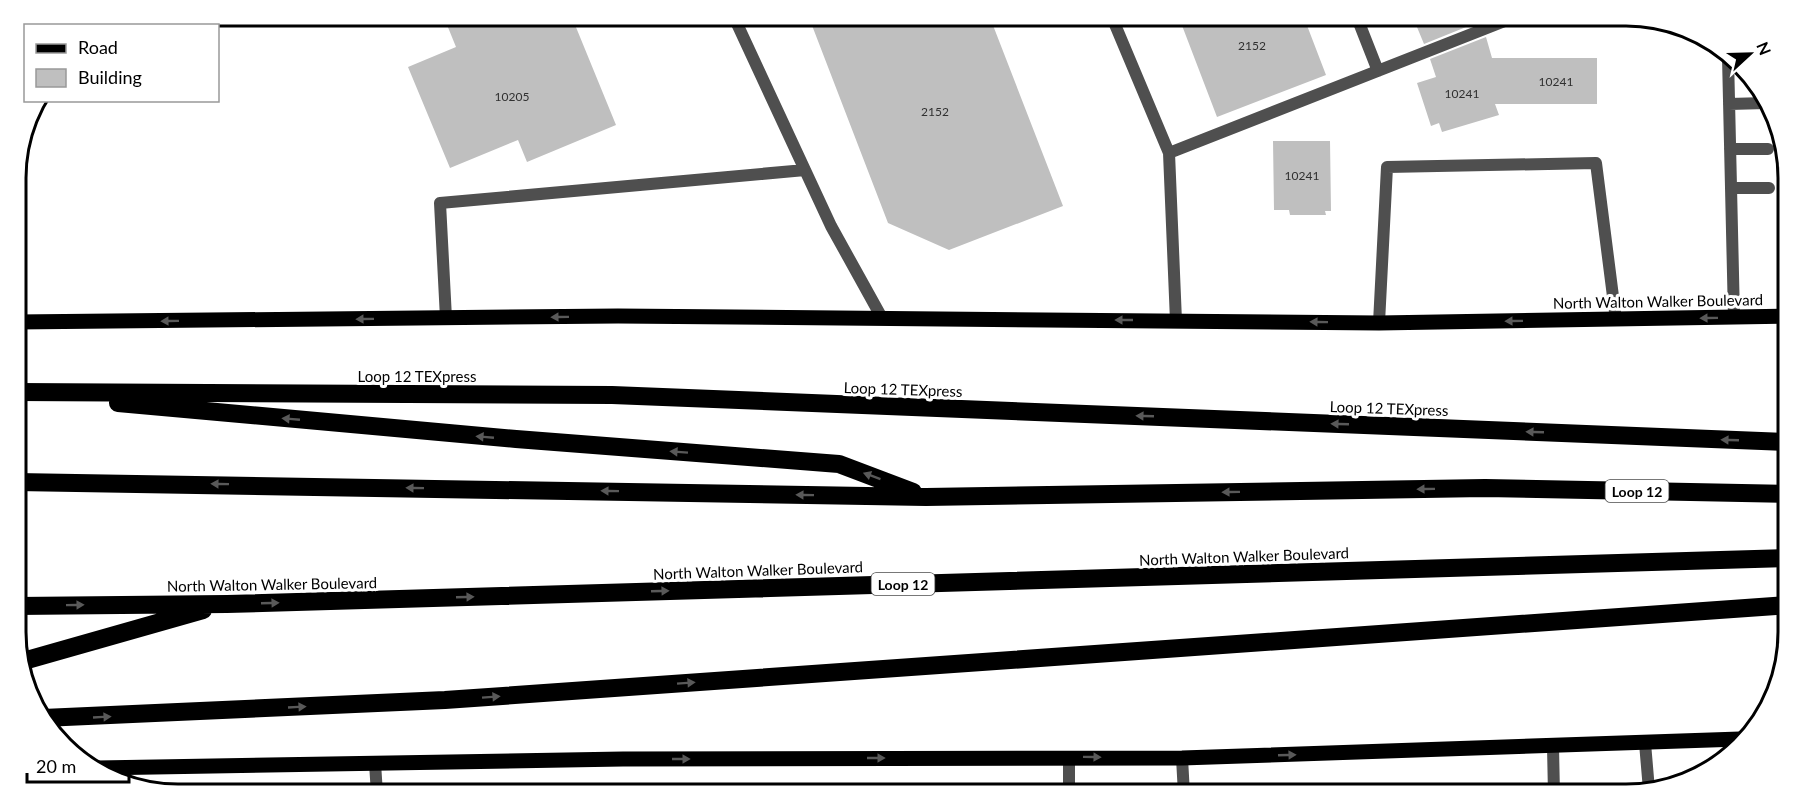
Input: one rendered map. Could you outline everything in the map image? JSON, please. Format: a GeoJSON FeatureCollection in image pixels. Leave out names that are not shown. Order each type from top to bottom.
{"type":"FeatureCollection","features":[{"type":"Feature","properties":{"kind":"highway","name":"Loop 12 TEXpress"},"geometry":{"type":"LineString","coordinates":[[26,393],[612,395],[1778,442]]}},
{"type":"Feature","properties":{"kind":"highway"},"geometry":{"type":"LineString","coordinates":[[26,394],[516,439],[839,464],[926,497]]}},
{"type":"Feature","properties":{"kind":"highway","name":"Loop 12"},"geometry":{"type":"LineString","coordinates":[[26,482],[926,497],[1485,488],[1778,494]]}},
{"type":"Feature","properties":{"kind":"highway","name":"North Walton Walker Boulevard"},"geometry":{"type":"LineString","coordinates":[[26,606],[226,604],[1778,558]]}},
{"type":"Feature","properties":{"kind":"highway"},"geometry":{"type":"LineString","coordinates":[[29,660],[226,604]]}},
{"type":"Feature","properties":{"kind":"highway"},"geometry":{"type":"LineString","coordinates":[[53,718],[445,700],[1778,606]]}},
{"type":"Feature","properties":{"kind":"main road","name":"North Walton Walker Boulevard"},"geometry":{"type":"LineString","coordinates":[[26,322],[618,316],[1379,322],[1778,316]]}},
{"type":"Feature","properties":{"kind":"main road"},"geometry":{"type":"LineString","coordinates":[[111,768],[623,759],[1182,758],[1734,739]]}},
{"type":"Feature","properties":{"kind":"street"},"geometry":{"type":"LineString","coordinates":[[738,26],[831,226],[882,318]]}},
{"type":"Feature","properties":{"kind":"street"},"geometry":{"type":"LineString","coordinates":[[1116,26],[1169,153],[1176,321]]}},
{"type":"Feature","properties":{"kind":"street"},"geometry":{"type":"LineString","coordinates":[[1360,26],[1378,71]]}},
{"type":"Feature","properties":{"kind":"street"},"geometry":{"type":"LineString","coordinates":[[1169,153],[1492,26]]}},
{"type":"Feature","properties":{"kind":"street"},"geometry":{"type":"LineString","coordinates":[[1729,84],[1734,317]]}},
{"type":"Feature","properties":{"kind":"street"},"geometry":{"type":"LineString","coordinates":[[1729,104],[1759,103]]}},
{"type":"Feature","properties":{"kind":"street"},"geometry":{"type":"LineString","coordinates":[[1730,149],[1768,149]]}},
{"type":"Feature","properties":{"kind":"street"},"geometry":{"type":"LineString","coordinates":[[1379,322],[1387,166],[1596,163],[1616,320]]}},
{"type":"Feature","properties":{"kind":"street"},"geometry":{"type":"LineString","coordinates":[[446,318],[440,203],[805,170]]}},
{"type":"Feature","properties":{"kind":"street"},"geometry":{"type":"LineString","coordinates":[[1731,188],[1769,188]]}},
{"type":"Feature","properties":{"kind":"street"},"geometry":{"type":"LineString","coordinates":[[1644,743],[1648,782]]}},
{"type":"Feature","properties":{"kind":"street"},"geometry":{"type":"LineString","coordinates":[[1553,747],[1554,783]]}},
{"type":"Feature","properties":{"kind":"street"},"geometry":{"type":"LineString","coordinates":[[1069,757],[1070,783]]}},
{"type":"Feature","properties":{"kind":"street"},"geometry":{"type":"LineString","coordinates":[[1182,758],[1183,783]]}},
{"type":"Feature","properties":{"kind":"street"},"geometry":{"type":"LineString","coordinates":[[375,763],[376,784]]}},
{"type":"Feature","properties":{"kind":"building"},"geometry":{"type":"Polygon","coordinates":[[[447,26],[576,26],[616,125],[527,162],[518,140],[450,168],[408,67],[456,47],[447,26]]]}},
{"type":"Feature","properties":{"kind":"building"},"geometry":{"type":"Polygon","coordinates":[[[812,26],[993,26],[1063,206],[949,250],[888,223],[812,26]]]}},
{"type":"Feature","properties":{"kind":"building"},"geometry":{"type":"Polygon","coordinates":[[[1182,26],[1307,26],[1326,75],[1217,117],[1182,26]]]}},
{"type":"Feature","properties":{"kind":"building"},"geometry":{"type":"Polygon","coordinates":[[[1417,26],[1469,26],[1424,44],[1417,26]]]}},
{"type":"Feature","properties":{"kind":"building"},"geometry":{"type":"Polygon","coordinates":[[[1486,37],[1492,58],[1597,58],[1597,104],[1495,104],[1499,115],[1442,132],[1439,123],[1431,126],[1417,83],[1436,77],[1430,59],[1486,37]]]}},
{"type":"Feature","properties":{"kind":"building"},"geometry":{"type":"Polygon","coordinates":[[[1273,141],[1330,141],[1331,211],[1325,211],[1326,215],[1290,215],[1289,210],[1274,210],[1273,141]]]}}]}
